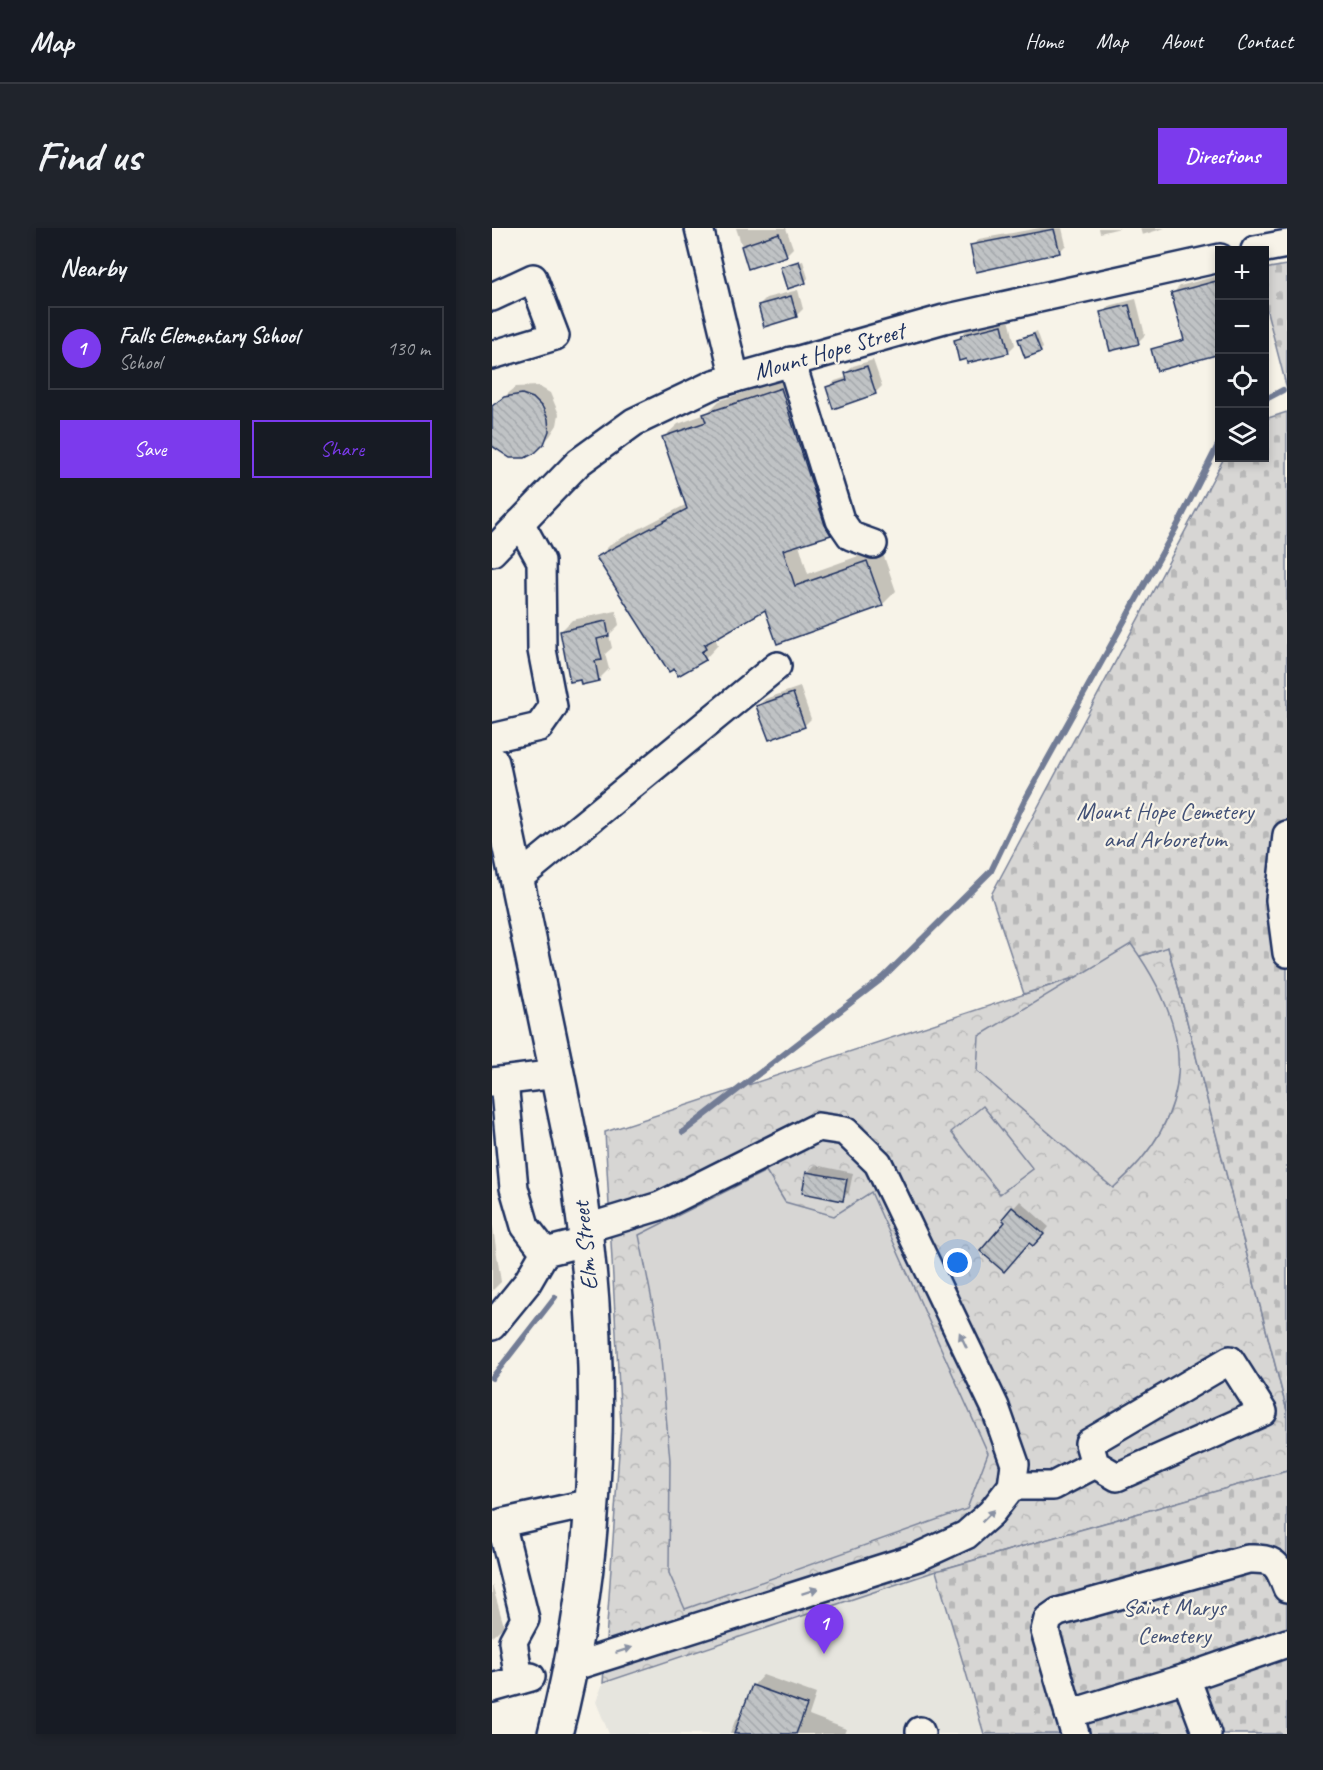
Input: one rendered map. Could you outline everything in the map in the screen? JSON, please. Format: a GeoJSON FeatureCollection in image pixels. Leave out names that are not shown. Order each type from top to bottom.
{"type":"FeatureCollection","features":[{"type":"Feature","properties":{"kind":"main road","name":"Elm Street"},"geometry":{"type":"LineString","coordinates":[[492,763],[579,1184],[592,1309],[596,1437],[589,1545],[569,1668],[555,1734]]}},
{"type":"Feature","properties":{"kind":"street"},"geometry":{"type":"LineString","coordinates":[[699,228],[735,378]]}},
{"type":"Feature","properties":{"kind":"street"},"geometry":{"type":"LineString","coordinates":[[1269,247],[1287,243]]}},
{"type":"Feature","properties":{"kind":"street","name":"Mount Hope Street"},"geometry":{"type":"LineString","coordinates":[[492,552],[579,462],[634,422],[714,384],[944,319],[1215,259]]}},
{"type":"Feature","properties":{"kind":"street"},"geometry":{"type":"LineString","coordinates":[[492,297],[533,278],[555,336],[492,355]]}},
{"type":"Feature","properties":{"kind":"street"},"geometry":{"type":"LineString","coordinates":[[791,361],[840,520],[851,536],[873,544]]}},
{"type":"Feature","properties":{"kind":"street"},"geometry":{"type":"LineString","coordinates":[[492,738],[539,727],[553,707],[542,650],[540,561],[520,523]]}},
{"type":"Feature","properties":{"kind":"street"},"geometry":{"type":"LineString","coordinates":[[516,880],[777,666]]}},
{"type":"Feature","properties":{"kind":"street"},"geometry":{"type":"LineString","coordinates":[[1287,835],[1280,900],[1287,953]]}},
{"type":"Feature","properties":{"kind":"street"},"geometry":{"type":"LineString","coordinates":[[545,1252],[525,1226],[514,1188],[498,1082],[557,1074]]}},
{"type":"Feature","properties":{"kind":"street"},"geometry":{"type":"LineString","coordinates":[[492,1326],[527,1283],[545,1252],[660,1206],[818,1127],[845,1131],[878,1163],[995,1407],[1015,1464],[1012,1486],[991,1514],[966,1535],[918,1557],[569,1668]]}},
{"type":"Feature","properties":{"kind":"street"},"geometry":{"type":"LineString","coordinates":[[1230,1360],[1263,1412],[1117,1477],[1095,1464],[1089,1443],[1230,1360]]}},
{"type":"Feature","properties":{"kind":"street"},"geometry":{"type":"LineString","coordinates":[[1012,1486],[1053,1486],[1095,1464]]}},
{"type":"Feature","properties":{"kind":"street"},"geometry":{"type":"LineString","coordinates":[[492,1688],[525,1678],[513,1641],[525,1619],[501,1523],[592,1503]]}},
{"type":"Feature","properties":{"kind":"street"},"geometry":{"type":"LineString","coordinates":[[1287,1588],[1281,1570],[1273,1562],[1266,1558],[1248,1560],[1058,1611],[1048,1619],[1045,1631],[1072,1724],[1186,1678],[1287,1643]]}},
{"type":"Feature","properties":{"kind":"street"},"geometry":{"type":"LineString","coordinates":[[1186,1678],[1207,1734]]}},
{"type":"Feature","properties":{"kind":"shaded area"},"geometry":{"type":"Polygon","coordinates":[[[936,1571],[984,1734],[609,1734],[596,1702],[603,1683],[936,1571]]]}},
{"type":"Feature","properties":{"kind":"green space"},"geometry":{"type":"Polygon","coordinates":[[[1287,265],[1287,389],[1269,319],[1269,268],[1287,265]]]}},
{"type":"Feature","properties":{"kind":"green space","name":"Mount Hope Cemetery and Arboretum"},"geometry":{"type":"Polygon","coordinates":[[[1287,412],[1287,1411],[1168,947],[1024,994],[991,895],[1222,462],[1269,462],[1269,418],[1287,412]]]}},
{"type":"Feature","properties":{"kind":"green space"},"geometry":{"type":"Polygon","coordinates":[[[1131,944],[1152,977],[1167,1009],[1176,1040],[1178,1071],[1173,1101],[1161,1131],[1141,1160],[1113,1188],[977,1071],[979,1036],[1131,944]]]}},
{"type":"Feature","properties":{"kind":"green space"},"geometry":{"type":"Polygon","coordinates":[[[1168,947],[1287,1411],[1287,1471],[936,1571],[603,1683],[621,1424],[605,1132],[1168,947]]]}},
{"type":"Feature","properties":{"kind":"green space"},"geometry":{"type":"Polygon","coordinates":[[[983,1106],[1033,1169],[1000,1194],[951,1132],[983,1106]]]}},
{"type":"Feature","properties":{"kind":"green space"},"geometry":{"type":"Polygon","coordinates":[[[766,1171],[785,1202],[834,1216],[871,1192],[988,1453],[967,1509],[685,1609],[669,1573],[670,1460],[659,1336],[639,1235],[766,1171]]]}},
{"type":"Feature","properties":{"kind":"green space","name":"Saint Marys Cemetery"},"geometry":{"type":"Polygon","coordinates":[[[1287,1471],[1287,1734],[984,1734],[936,1571],[1287,1471]]]}},
{"type":"Feature","properties":{"kind":"building"},"geometry":{"type":"Polygon","coordinates":[[[1054,229],[1060,253],[976,272],[970,245],[1054,229]]]}},
{"type":"Feature","properties":{"kind":"building"},"geometry":{"type":"Polygon","coordinates":[[[779,233],[787,256],[748,269],[741,246],[779,233]]]}},
{"type":"Feature","properties":{"kind":"building"},"geometry":{"type":"Polygon","coordinates":[[[799,261],[806,283],[787,289],[780,267],[799,261]]]}},
{"type":"Feature","properties":{"kind":"building"},"geometry":{"type":"Polygon","coordinates":[[[1215,281],[1215,355],[1157,371],[1151,349],[1184,340],[1171,293],[1215,281]]]}},
{"type":"Feature","properties":{"kind":"building"},"geometry":{"type":"Polygon","coordinates":[[[791,296],[797,317],[764,327],[758,305],[791,296]]]}},
{"type":"Feature","properties":{"kind":"building"},"geometry":{"type":"Polygon","coordinates":[[[1129,305],[1139,344],[1110,351],[1100,312],[1129,305]]]}},
{"type":"Feature","properties":{"kind":"building"},"geometry":{"type":"Polygon","coordinates":[[[1002,325],[1009,353],[967,363],[966,359],[959,361],[954,340],[961,338],[961,335],[1002,325]]]}},
{"type":"Feature","properties":{"kind":"building"},"geometry":{"type":"Polygon","coordinates":[[[1034,334],[1041,352],[1025,358],[1018,339],[1034,334]]]}},
{"type":"Feature","properties":{"kind":"building"},"geometry":{"type":"Polygon","coordinates":[[[867,366],[876,394],[833,409],[826,387],[847,380],[845,373],[867,366]]]}},
{"type":"Feature","properties":{"kind":"building"},"geometry":{"type":"Polygon","coordinates":[[[781,388],[825,525],[831,535],[783,550],[795,586],[867,561],[883,606],[777,644],[765,610],[704,645],[706,649],[701,652],[706,660],[678,676],[674,669],[669,672],[596,557],[687,509],[662,437],[706,422],[703,414],[781,388]]]}},
{"type":"Feature","properties":{"kind":"building"},"geometry":{"type":"Polygon","coordinates":[[[522,394],[533,398],[543,408],[548,419],[549,431],[544,444],[535,453],[525,458],[510,458],[492,446],[492,406],[504,397],[522,394]]]}},
{"type":"Feature","properties":{"kind":"building"},"geometry":{"type":"Polygon","coordinates":[[[606,621],[609,636],[597,639],[602,660],[595,661],[599,681],[581,685],[580,680],[570,682],[560,631],[606,621]]]}},
{"type":"Feature","properties":{"kind":"building"},"geometry":{"type":"Polygon","coordinates":[[[793,693],[805,727],[769,740],[756,706],[793,693]]]}},
{"type":"Feature","properties":{"kind":"building"},"geometry":{"type":"Polygon","coordinates":[[[806,1172],[847,1179],[843,1201],[802,1193],[806,1172]]]}},
{"type":"Feature","properties":{"kind":"building"},"geometry":{"type":"Polygon","coordinates":[[[1012,1207],[1044,1234],[1033,1246],[1029,1243],[1004,1272],[980,1251],[1005,1222],[1002,1219],[1012,1207]]]}},
{"type":"Feature","properties":{"kind":"building"},"geometry":{"type":"Polygon","coordinates":[[[752,1685],[807,1705],[796,1734],[734,1734],[752,1685]]]}},
{"type":"Feature","properties":{"kind":"waterway"},"geometry":{"type":"LineString","coordinates":[[1269,397],[1283,390]]}},
{"type":"Feature","properties":{"kind":"waterway"},"geometry":{"type":"LineString","coordinates":[[683,1132],[884,977],[991,871],[1025,800],[1177,526],[1215,451]]}},
{"type":"Feature","properties":{"kind":"waterway"},"geometry":{"type":"LineString","coordinates":[[492,1378],[555,1297]]}},
{"type":"Feature","properties":{"kind":"place","name":"Falls Elementary School"},"geometry":{"type":"Point","coordinates":[824,1654]}}]}
